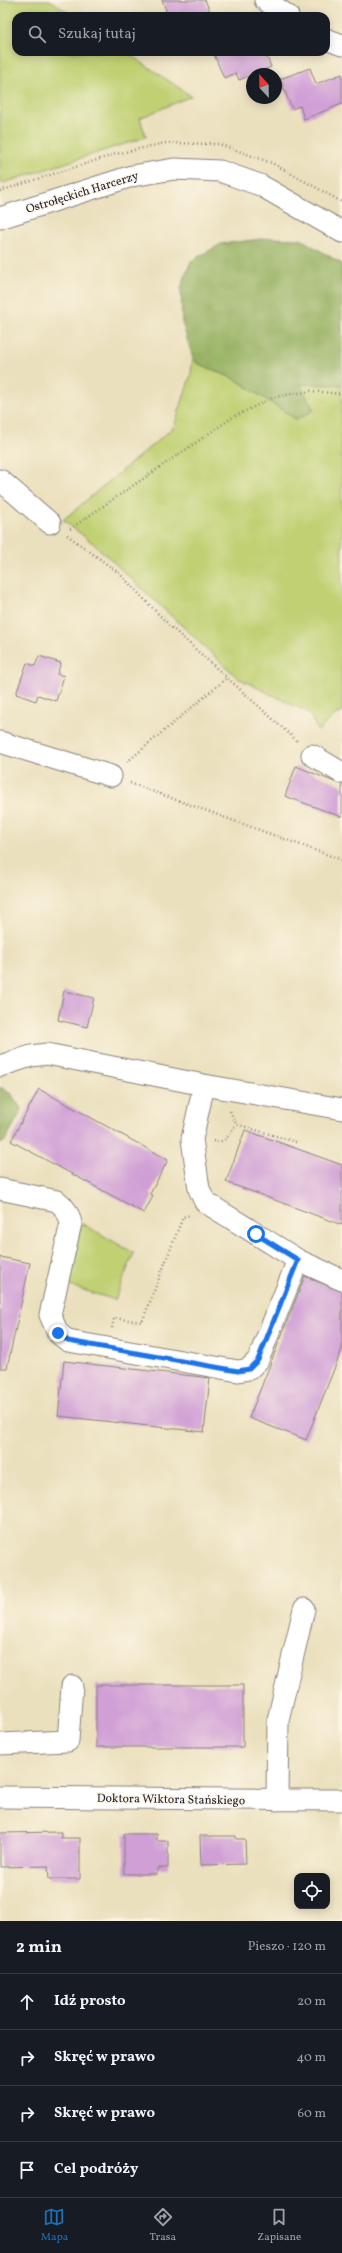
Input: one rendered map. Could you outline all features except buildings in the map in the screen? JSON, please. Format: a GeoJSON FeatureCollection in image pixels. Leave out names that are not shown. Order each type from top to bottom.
{"type":"FeatureCollection","features":[{"type":"Feature","properties":{"kind":"street"},"geometry":{"type":"LineString","coordinates":[[265,0],[282,12]]}},
{"type":"Feature","properties":{"kind":"street"},"geometry":{"type":"LineString","coordinates":[[330,40],[342,45]]}},
{"type":"Feature","properties":{"kind":"street","name":"Ostrołęckich Harcerzy"},"geometry":{"type":"LineString","coordinates":[[0,218],[132,176],[174,169],[220,171],[260,185],[342,232]]}},
{"type":"Feature","properties":{"kind":"street"},"geometry":{"type":"LineString","coordinates":[[0,480],[57,528]]}},
{"type":"Feature","properties":{"kind":"street"},"geometry":{"type":"LineString","coordinates":[[0,742],[111,776]]}},
{"type":"Feature","properties":{"kind":"street"},"geometry":{"type":"LineString","coordinates":[[312,755],[342,772]]}},
{"type":"Feature","properties":{"kind":"street"},"geometry":{"type":"LineString","coordinates":[[0,1066],[31,1056],[47,1054],[225,1089],[342,1109]]}},
{"type":"Feature","properties":{"kind":"street"},"geometry":{"type":"LineString","coordinates":[[204,1085],[193,1137],[199,1189],[205,1202],[298,1260],[342,1280]]}},
{"type":"Feature","properties":{"kind":"street"},"geometry":{"type":"LineString","coordinates":[[0,1189],[57,1202],[64,1206],[69,1216],[71,1223],[50,1315],[58,1333],[68,1341],[238,1371],[249,1369],[258,1360],[298,1260]]}},
{"type":"Feature","properties":{"kind":"street"},"geometry":{"type":"LineString","coordinates":[[277,1800],[278,1720],[304,1609]]}},
{"type":"Feature","properties":{"kind":"street"},"geometry":{"type":"LineString","coordinates":[[0,1744],[68,1741],[72,1686]]}},
{"type":"Feature","properties":{"kind":"street","name":"Doktora Wiktora Stańskiego"},"geometry":{"type":"LineString","coordinates":[[0,1797],[342,1800]]}},
{"type":"Feature","properties":{"kind":"path"},"geometry":{"type":"LineString","coordinates":[[312,755],[228,677],[171,627],[119,573],[57,528],[233,417],[274,398],[311,391],[342,394]]}},
{"type":"Feature","properties":{"kind":"path"},"geometry":{"type":"LineString","coordinates":[[228,677],[111,776],[342,860]]}},
{"type":"Feature","properties":{"kind":"path"},"geometry":{"type":"LineString","coordinates":[[225,1089],[224,1100],[236,1124],[296,1142]]}},
{"type":"Feature","properties":{"kind":"path"},"geometry":{"type":"LineString","coordinates":[[193,1137],[219,1142],[226,1138],[236,1124]]}},
{"type":"Feature","properties":{"kind":"path"},"geometry":{"type":"LineString","coordinates":[[111,1330],[114,1318],[142,1322],[183,1217],[190,1215],[197,1217]]}},
{"type":"Feature","properties":{"kind":"green space"},"geometry":{"type":"Polygon","coordinates":[[[4,0],[50,0],[67,12],[12,12],[12,56],[132,56],[191,96],[140,118],[146,137],[0,184],[0,2],[4,0]]]}},
{"type":"Feature","properties":{"kind":"green space"},"geometry":{"type":"Polygon","coordinates":[[[270,238],[301,239],[342,264],[342,385],[300,384],[314,410],[297,420],[235,379],[197,363],[191,352],[182,322],[181,288],[191,261],[221,244],[270,238]]]}},
{"type":"Feature","properties":{"kind":"green space"},"geometry":{"type":"Polygon","coordinates":[[[193,355],[197,363],[235,379],[260,394],[300,384],[342,385],[342,713],[336,714],[318,731],[309,713],[238,678],[94,544],[63,520],[174,427],[191,374],[193,355]]]}},
{"type":"Feature","properties":{"kind":"green space"},"geometry":{"type":"Polygon","coordinates":[[[0,1087],[11,1094],[22,1110],[4,1142],[0,1144],[0,1087]]]}},
{"type":"Feature","properties":{"kind":"green space"},"geometry":{"type":"Polygon","coordinates":[[[81,1223],[134,1253],[115,1300],[67,1285],[81,1223]]]}},
{"type":"Feature","properties":{"kind":"route"},"geometry":{"type":"LineString","coordinates":[[58,1333],[68,1341],[238,1371],[249,1369],[258,1360],[298,1260],[256,1234]]}}]}
